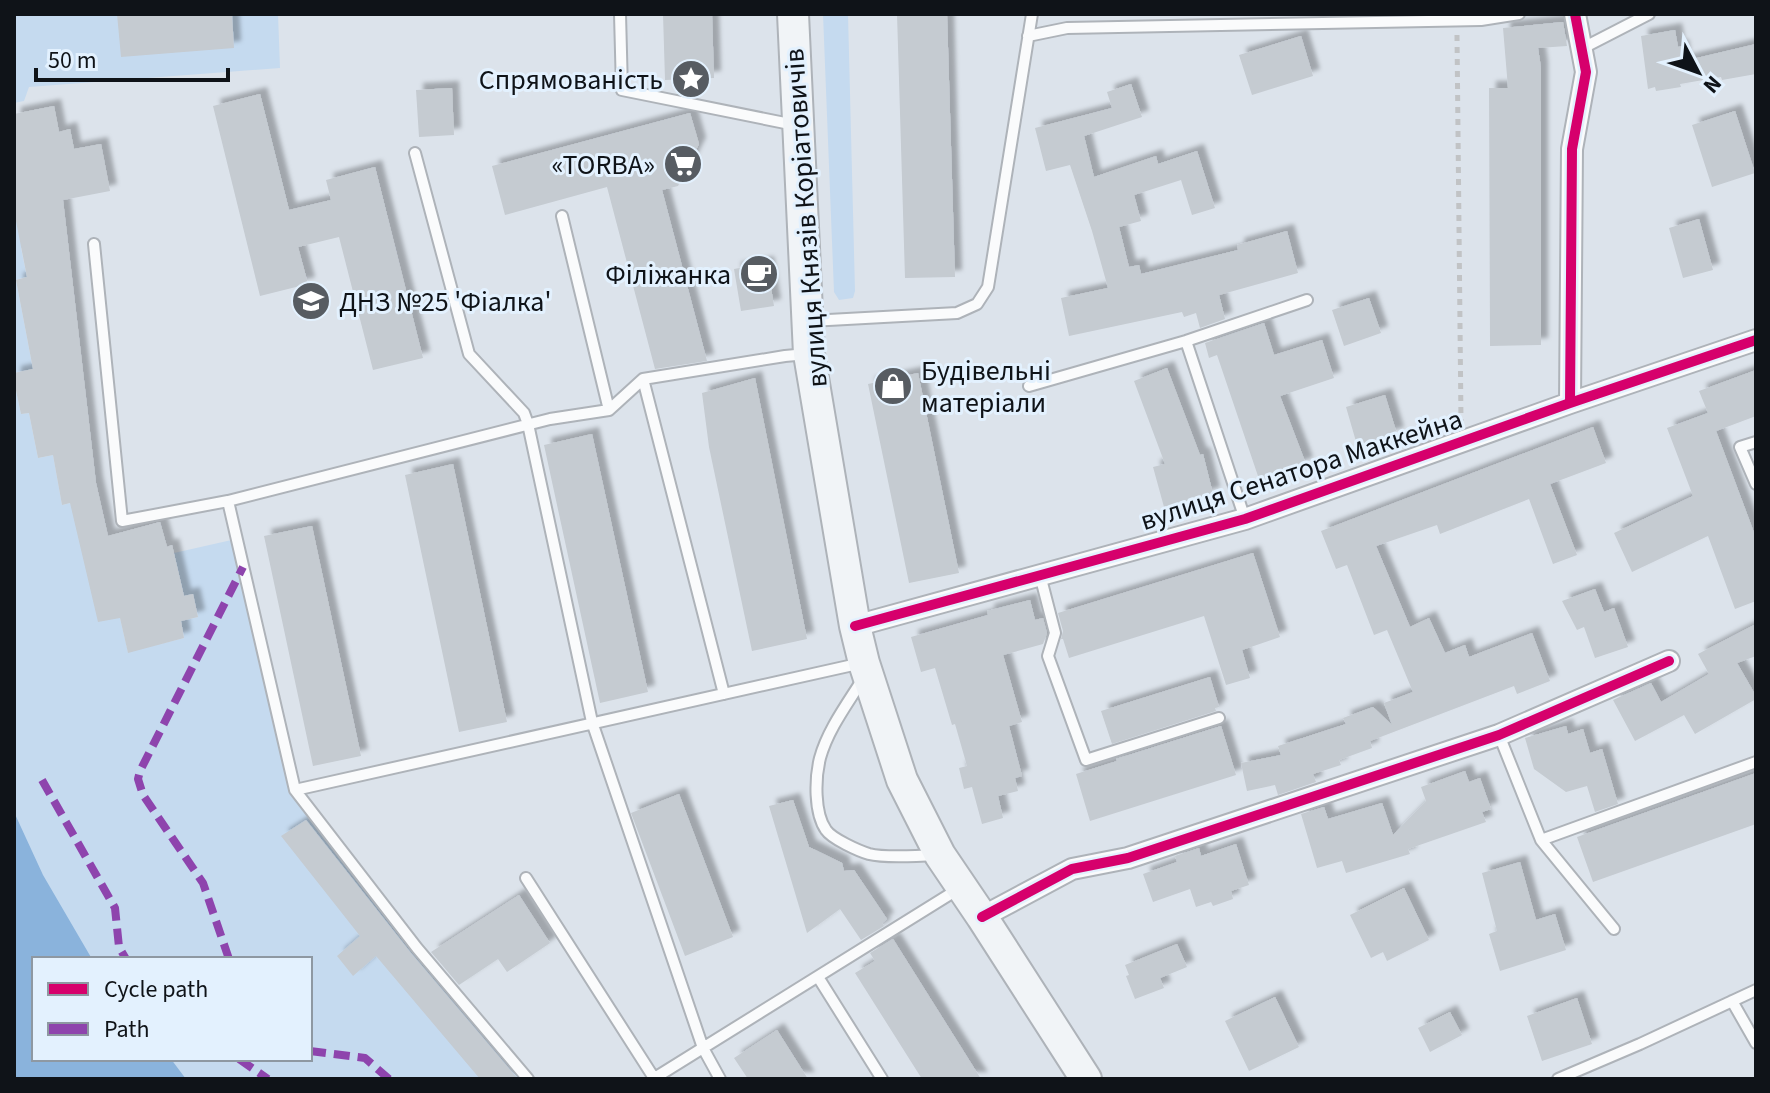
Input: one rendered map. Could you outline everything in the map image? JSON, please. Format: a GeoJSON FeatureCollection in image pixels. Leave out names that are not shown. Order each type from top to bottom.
{"type":"FeatureCollection","features":[{"type":"Feature","properties":{"kind":"main road","name":"вулиця Князів Коріатовичів"},"geometry":{"type":"LineString","coordinates":[[793,14],[809,354],[855,626],[865,668],[902,780],[940,855],[1086,1079]]}},
{"type":"Feature","properties":{"kind":"street"},"geometry":{"type":"LineString","coordinates":[[1570,403],[1572,149],[1586,72],[1575,14]]}},
{"type":"Feature","properties":{"kind":"street","name":"вулиця Сенатора Маккейна"},"geometry":{"type":"LineString","coordinates":[[855,626],[1245,519],[1756,340]]}},
{"type":"Feature","properties":{"kind":"street"},"geometry":{"type":"LineString","coordinates":[[982,917],[1072,869],[1128,858],[1499,735],[1669,661]]}},
{"type":"Feature","properties":{"kind":"lane"},"geometry":{"type":"LineString","coordinates":[[620,14],[622,90],[797,125]]}},
{"type":"Feature","properties":{"kind":"lane"},"geometry":{"type":"LineString","coordinates":[[808,321],[957,313],[977,304],[988,287],[1032,14]]}},
{"type":"Feature","properties":{"kind":"lane"},"geometry":{"type":"LineString","coordinates":[[1028,36],[1067,28],[1457,17],[1481,20],[1519,14]]}},
{"type":"Feature","properties":{"kind":"lane"},"geometry":{"type":"LineString","coordinates":[[1581,49],[1649,14]]}},
{"type":"Feature","properties":{"kind":"lane"},"geometry":{"type":"LineString","coordinates":[[415,153],[469,354],[524,413],[528,424],[592,722],[703,1048],[720,1079]]}},
{"type":"Feature","properties":{"kind":"lane"},"geometry":{"type":"LineString","coordinates":[[562,216],[609,410]]}},
{"type":"Feature","properties":{"kind":"lane"},"geometry":{"type":"LineString","coordinates":[[94,244],[122,521],[228,501],[528,424],[609,410],[643,379],[809,354]]}},
{"type":"Feature","properties":{"kind":"lane"},"geometry":{"type":"LineString","coordinates":[[1029,386],[1186,341],[1307,300]]}},
{"type":"Feature","properties":{"kind":"lane"},"geometry":{"type":"LineString","coordinates":[[1186,341],[1245,519]]}},
{"type":"Feature","properties":{"kind":"lane"},"geometry":{"type":"LineString","coordinates":[[643,379],[724,694]]}},
{"type":"Feature","properties":{"kind":"lane"},"geometry":{"type":"LineString","coordinates":[[1756,442],[1740,447],[1756,484]]}},
{"type":"Feature","properties":{"kind":"lane"},"geometry":{"type":"LineString","coordinates":[[228,501],[295,790],[417,948],[528,1079]]}},
{"type":"Feature","properties":{"kind":"lane"},"geometry":{"type":"LineString","coordinates":[[1040,575],[1055,633],[1048,656],[1086,760],[1219,718]]}},
{"type":"Feature","properties":{"kind":"lane"},"geometry":{"type":"LineString","coordinates":[[295,790],[592,722],[865,668]]}},
{"type":"Feature","properties":{"kind":"lane"},"geometry":{"type":"LineString","coordinates":[[865,668],[831,732],[820,760],[816,798],[824,828],[841,841],[870,854],[940,855]]}},
{"type":"Feature","properties":{"kind":"lane"},"geometry":{"type":"LineString","coordinates":[[1499,735],[1541,840],[1614,929]]}},
{"type":"Feature","properties":{"kind":"lane"},"geometry":{"type":"LineString","coordinates":[[1541,840],[1756,762]]}},
{"type":"Feature","properties":{"kind":"lane"},"geometry":{"type":"LineString","coordinates":[[526,878],[653,1079],[962,887]]}},
{"type":"Feature","properties":{"kind":"lane"},"geometry":{"type":"LineString","coordinates":[[818,977],[882,1079]]}},
{"type":"Feature","properties":{"kind":"lane"},"geometry":{"type":"LineString","coordinates":[[1558,1079],[1756,990]]}},
{"type":"Feature","properties":{"kind":"lane"},"geometry":{"type":"LineString","coordinates":[[1732,1001],[1756,1043]]}},
{"type":"Feature","properties":{"kind":"path"},"geometry":{"type":"LineString","coordinates":[[1457,17],[1462,442]]}},
{"type":"Feature","properties":{"kind":"shaded area"},"geometry":{"type":"Polygon","coordinates":[[[14,14],[278,14],[280,68],[29,87],[24,101],[14,103],[14,14]]]}},
{"type":"Feature","properties":{"kind":"shaded area"},"geometry":{"type":"Polygon","coordinates":[[[823,14],[848,14],[855,291],[853,298],[839,300],[834,292],[823,14]]]}},
{"type":"Feature","properties":{"kind":"shaded area"},"geometry":{"type":"Polygon","coordinates":[[[22,211],[29,246],[21,248],[27,277],[16,280],[33,369],[14,373],[14,212],[22,211]]]}},
{"type":"Feature","properties":{"kind":"shaded area"},"geometry":{"type":"Polygon","coordinates":[[[14,381],[21,414],[29,413],[38,458],[53,455],[62,505],[70,503],[120,618],[128,652],[184,638],[181,621],[198,617],[193,594],[184,596],[174,553],[236,539],[295,790],[528,1079],[186,1079],[172,1061],[312,1061],[312,957],[90,957],[14,841],[14,381]]]}},
{"type":"Feature","properties":{"kind":"water"},"geometry":{"type":"Polygon","coordinates":[[[14,812],[43,875],[91,957],[32,957],[32,1061],[172,1061],[186,1079],[14,1079],[14,812]]]}},
{"type":"Feature","properties":{"kind":"building"},"geometry":{"type":"Polygon","coordinates":[[[117,14],[232,14],[234,48],[121,57],[117,14]]]}},
{"type":"Feature","properties":{"kind":"building"},"geometry":{"type":"Polygon","coordinates":[[[663,14],[712,14],[714,78],[665,80],[663,14]]]}},
{"type":"Feature","properties":{"kind":"building"},"geometry":{"type":"Polygon","coordinates":[[[897,14],[947,14],[955,277],[905,278],[897,14]]]}},
{"type":"Feature","properties":{"kind":"building"},"geometry":{"type":"Polygon","coordinates":[[[1563,22],[1567,46],[1538,48],[1541,68],[1541,345],[1490,346],[1489,88],[1508,88],[1503,28],[1563,22]]]}},
{"type":"Feature","properties":{"kind":"building"},"geometry":{"type":"Polygon","coordinates":[[[1675,30],[1684,61],[1756,44],[1756,74],[1722,80],[1721,77],[1656,91],[1655,87],[1648,89],[1641,36],[1675,30]]]}},
{"type":"Feature","properties":{"kind":"building"},"geometry":{"type":"Polygon","coordinates":[[[1301,36],[1313,76],[1252,95],[1239,55],[1301,36]]]}},
{"type":"Feature","properties":{"kind":"building"},"geometry":{"type":"Polygon","coordinates":[[[1131,84],[1142,117],[1084,136],[1094,177],[1156,156],[1158,164],[1197,151],[1215,208],[1192,215],[1181,180],[1134,195],[1141,221],[1119,227],[1129,267],[1139,265],[1141,274],[1238,250],[1237,245],[1287,231],[1298,273],[1219,295],[1225,319],[1200,328],[1196,313],[1184,317],[1182,312],[1069,336],[1061,298],[1108,288],[1070,165],[1046,171],[1035,128],[1112,108],[1107,92],[1131,84]]]}},
{"type":"Feature","properties":{"kind":"building"},"geometry":{"type":"Polygon","coordinates":[[[452,88],[454,135],[419,137],[416,90],[452,88]]]}},
{"type":"Feature","properties":{"kind":"building"},"geometry":{"type":"Polygon","coordinates":[[[260,94],[289,210],[331,200],[326,180],[375,167],[423,358],[373,370],[339,237],[298,247],[308,284],[260,296],[213,106],[260,94]]]}},
{"type":"Feature","properties":{"kind":"building"},"geometry":{"type":"Polygon","coordinates":[[[54,106],[59,132],[70,129],[74,149],[101,144],[110,191],[63,200],[96,483],[108,536],[160,522],[167,547],[172,545],[184,596],[193,594],[198,617],[181,621],[184,638],[128,653],[120,618],[98,622],[70,503],[62,505],[53,455],[38,458],[29,413],[21,414],[14,381],[14,373],[33,369],[16,280],[27,277],[14,211],[14,114],[54,106]]]}},
{"type":"Feature","properties":{"kind":"building"},"geometry":{"type":"Polygon","coordinates":[[[1735,111],[1755,173],[1712,187],[1692,125],[1735,111]]]}},
{"type":"Feature","properties":{"kind":"building"},"geometry":{"type":"Polygon","coordinates":[[[690,113],[699,144],[678,186],[662,190],[707,361],[655,369],[607,187],[505,215],[492,166],[690,113]]]}},
{"type":"Feature","properties":{"kind":"building"},"geometry":{"type":"Polygon","coordinates":[[[1699,219],[1713,270],[1683,278],[1669,228],[1699,219]]]}},
{"type":"Feature","properties":{"kind":"building"},"geometry":{"type":"Polygon","coordinates":[[[767,263],[774,306],[741,311],[734,269],[767,263]]]}},
{"type":"Feature","properties":{"kind":"building"},"geometry":{"type":"Polygon","coordinates":[[[1369,298],[1381,333],[1344,346],[1332,310],[1369,298]]]}},
{"type":"Feature","properties":{"kind":"building"},"geometry":{"type":"Polygon","coordinates":[[[1264,323],[1274,355],[1322,340],[1334,378],[1280,396],[1306,464],[1260,482],[1217,355],[1209,358],[1205,343],[1264,323]]]}},
{"type":"Feature","properties":{"kind":"building"},"geometry":{"type":"Polygon","coordinates":[[[1167,368],[1200,455],[1203,454],[1213,494],[1164,507],[1153,467],[1165,464],[1134,381],[1167,368]]]}},
{"type":"Feature","properties":{"kind":"building"},"geometry":{"type":"Polygon","coordinates":[[[1756,370],[1756,416],[1716,431],[1756,538],[1756,601],[1735,609],[1708,536],[1632,572],[1614,533],[1693,496],[1667,428],[1708,413],[1699,391],[1756,370]]]}},
{"type":"Feature","properties":{"kind":"building"},"geometry":{"type":"Polygon","coordinates":[[[918,373],[959,573],[909,583],[868,384],[918,373]]]}},
{"type":"Feature","properties":{"kind":"building"},"geometry":{"type":"Polygon","coordinates":[[[755,378],[807,639],[752,651],[709,447],[702,393],[755,378]]]}},
{"type":"Feature","properties":{"kind":"building"},"geometry":{"type":"Polygon","coordinates":[[[1385,395],[1397,434],[1357,445],[1346,407],[1385,395]]]}},
{"type":"Feature","properties":{"kind":"building"},"geometry":{"type":"Polygon","coordinates":[[[1593,427],[1606,463],[1550,484],[1577,555],[1553,564],[1529,499],[1440,534],[1437,525],[1376,546],[1410,627],[1429,618],[1445,653],[1465,645],[1469,657],[1532,633],[1550,681],[1517,694],[1514,686],[1370,741],[1372,748],[1339,760],[1341,765],[1313,774],[1316,782],[1278,795],[1275,785],[1247,791],[1241,763],[1281,755],[1278,746],[1346,724],[1343,718],[1373,707],[1392,725],[1384,703],[1413,692],[1387,630],[1374,635],[1347,565],[1336,569],[1321,531],[1593,427]]]}},
{"type":"Feature","properties":{"kind":"building"},"geometry":{"type":"Polygon","coordinates":[[[592,434],[648,692],[600,703],[544,445],[592,434]]]}},
{"type":"Feature","properties":{"kind":"building"},"geometry":{"type":"Polygon","coordinates":[[[453,464],[507,722],[459,732],[405,475],[453,464]]]}},
{"type":"Feature","properties":{"kind":"building"},"geometry":{"type":"Polygon","coordinates":[[[312,526],[361,756],[313,766],[264,536],[312,526]]]}},
{"type":"Feature","properties":{"kind":"building"},"geometry":{"type":"Polygon","coordinates":[[[1253,553],[1280,637],[1242,650],[1250,678],[1226,685],[1204,616],[1069,658],[1061,639],[1063,631],[1058,613],[1253,553]]]}},
{"type":"Feature","properties":{"kind":"building"},"geometry":{"type":"Polygon","coordinates":[[[1595,589],[1604,612],[1614,608],[1628,647],[1595,658],[1584,627],[1577,630],[1562,601],[1595,589]]]}},
{"type":"Feature","properties":{"kind":"building"},"geometry":{"type":"Polygon","coordinates":[[[1030,600],[1035,620],[1043,618],[1047,633],[1043,644],[1003,655],[1022,722],[1009,726],[1022,776],[1015,778],[1018,791],[998,796],[1003,818],[982,824],[972,787],[964,789],[959,768],[967,766],[935,668],[921,672],[911,637],[1030,600]]]}},
{"type":"Feature","properties":{"kind":"building"},"geometry":{"type":"Polygon","coordinates":[[[1756,624],[1756,656],[1737,663],[1756,699],[1695,734],[1684,715],[1635,741],[1613,700],[1651,683],[1661,702],[1709,674],[1698,654],[1756,624]]]}},
{"type":"Feature","properties":{"kind":"building"},"geometry":{"type":"Polygon","coordinates":[[[1210,677],[1219,707],[1215,708],[1216,711],[1112,744],[1101,711],[1210,677]]]}},
{"type":"Feature","properties":{"kind":"building"},"geometry":{"type":"Polygon","coordinates":[[[1221,726],[1236,775],[1090,821],[1076,774],[1221,726]]]}},
{"type":"Feature","properties":{"kind":"building"},"geometry":{"type":"Polygon","coordinates":[[[1566,726],[1568,734],[1583,729],[1590,753],[1602,749],[1618,804],[1595,812],[1587,786],[1566,792],[1534,769],[1525,738],[1566,726]]]}},
{"type":"Feature","properties":{"kind":"building"},"geometry":{"type":"Polygon","coordinates":[[[1465,771],[1469,782],[1480,778],[1491,809],[1482,812],[1486,822],[1408,849],[1410,854],[1346,873],[1342,861],[1317,868],[1301,814],[1324,807],[1328,819],[1382,803],[1393,835],[1426,801],[1421,787],[1465,771]]]}},
{"type":"Feature","properties":{"kind":"building"},"geometry":{"type":"Polygon","coordinates":[[[1756,773],[1756,824],[1593,882],[1577,837],[1756,773]]]}},
{"type":"Feature","properties":{"kind":"building"},"geometry":{"type":"Polygon","coordinates":[[[679,794],[733,937],[685,956],[631,813],[679,794]]]}},
{"type":"Feature","properties":{"kind":"building"},"geometry":{"type":"Polygon","coordinates":[[[793,800],[809,847],[842,863],[844,871],[854,870],[887,919],[882,923],[884,926],[861,940],[840,909],[807,933],[769,806],[793,800]]]}},
{"type":"Feature","properties":{"kind":"building"},"geometry":{"type":"Polygon","coordinates":[[[306,820],[411,953],[518,1079],[480,1079],[376,956],[353,976],[337,956],[360,936],[281,836],[306,820]]]}},
{"type":"Feature","properties":{"kind":"building"},"geometry":{"type":"Polygon","coordinates":[[[1236,844],[1249,885],[1231,891],[1233,899],[1213,906],[1211,902],[1196,907],[1190,889],[1153,902],[1143,874],[1177,862],[1175,856],[1199,848],[1201,856],[1236,844]]]}},
{"type":"Feature","properties":{"kind":"building"},"geometry":{"type":"Polygon","coordinates":[[[1520,862],[1536,920],[1555,914],[1566,950],[1500,971],[1489,934],[1497,931],[1482,873],[1520,862]]]}},
{"type":"Feature","properties":{"kind":"building"},"geometry":{"type":"Polygon","coordinates":[[[1404,888],[1429,940],[1387,961],[1383,952],[1371,958],[1350,915],[1404,888]]]}},
{"type":"Feature","properties":{"kind":"building"},"geometry":{"type":"Polygon","coordinates":[[[519,895],[550,943],[507,972],[498,959],[459,985],[431,952],[519,895]]]}},
{"type":"Feature","properties":{"kind":"building"},"geometry":{"type":"Polygon","coordinates":[[[893,939],[981,1079],[922,1079],[855,973],[875,961],[870,953],[893,939]]]}},
{"type":"Feature","properties":{"kind":"building"},"geometry":{"type":"Polygon","coordinates":[[[1177,944],[1187,967],[1160,978],[1164,988],[1135,999],[1125,965],[1177,944]]]}},
{"type":"Feature","properties":{"kind":"building"},"geometry":{"type":"Polygon","coordinates":[[[1275,997],[1299,1047],[1249,1071],[1225,1021],[1275,997]]]}},
{"type":"Feature","properties":{"kind":"building"},"geometry":{"type":"Polygon","coordinates":[[[1577,998],[1592,1044],[1542,1061],[1527,1016],[1577,998]]]}},
{"type":"Feature","properties":{"kind":"building"},"geometry":{"type":"Polygon","coordinates":[[[1450,1012],[1462,1035],[1430,1052],[1418,1028],[1450,1012]]]}},
{"type":"Feature","properties":{"kind":"building"},"geometry":{"type":"Polygon","coordinates":[[[777,1030],[808,1079],[748,1079],[734,1058],[777,1030]]]}},
{"type":"Feature","properties":{"kind":"marked path"},"geometry":{"type":"LineString","coordinates":[[228,957],[203,883],[143,795],[138,779],[243,567]]}},
{"type":"Feature","properties":{"kind":"marked path"},"geometry":{"type":"LineString","coordinates":[[42,780],[115,908],[119,947],[125,957]]}},
{"type":"Feature","properties":{"kind":"marked path"},"geometry":{"type":"LineString","coordinates":[[312,1051],[365,1058],[389,1079]]}},
{"type":"Feature","properties":{"kind":"marked path"},"geometry":{"type":"LineString","coordinates":[[242,1061],[268,1079]]}},
{"type":"Feature","properties":{"kind":"cycle path"},"geometry":{"type":"LineString","coordinates":[[1570,403],[1572,149],[1586,72],[1575,14]]}},
{"type":"Feature","properties":{"kind":"cycle path"},"geometry":{"type":"LineString","coordinates":[[855,626],[1245,519],[1756,340]]}},
{"type":"Feature","properties":{"kind":"cycle path"},"geometry":{"type":"LineString","coordinates":[[982,917],[1072,869],[1128,858],[1499,735],[1669,661]]}},
{"type":"Feature","properties":{"kind":"place","name":"Спрямованість"},"geometry":{"type":"Point","coordinates":[691,79]}},
{"type":"Feature","properties":{"kind":"place","name":"«TORBA»"},"geometry":{"type":"Point","coordinates":[683,164]}},
{"type":"Feature","properties":{"kind":"place","name":"Філіжанка"},"geometry":{"type":"Point","coordinates":[759,274]}},
{"type":"Feature","properties":{"kind":"place","name":"ДНЗ №25 'Фіалка'"},"geometry":{"type":"Point","coordinates":[311,301]}},
{"type":"Feature","properties":{"kind":"place","name":"Будівельні матеріали"},"geometry":{"type":"Point","coordinates":[893,386]}}]}
